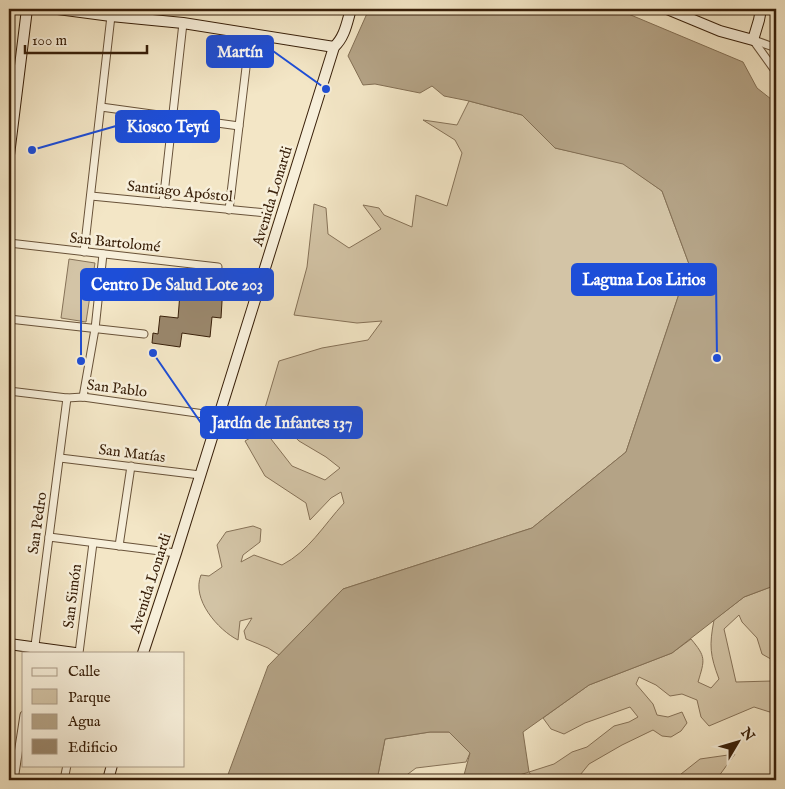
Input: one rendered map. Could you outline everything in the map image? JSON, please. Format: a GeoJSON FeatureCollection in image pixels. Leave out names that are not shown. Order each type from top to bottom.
{"type":"FeatureCollection","features":[{"type":"Feature","properties":{"kind":"street"},"geometry":{"type":"LineString","coordinates":[[9,155],[14,68],[27,9]]}},
{"type":"Feature","properties":{"kind":"street"},"geometry":{"type":"LineString","coordinates":[[58,9],[183,24],[334,47]]}},
{"type":"Feature","properties":{"kind":"street","name":"Avenida Lonardi"},"geometry":{"type":"LineString","coordinates":[[143,652],[334,47],[344,34],[351,9]]}},
{"type":"Feature","properties":{"kind":"street"},"geometry":{"type":"LineString","coordinates":[[666,9],[720,31],[776,48]]}},
{"type":"Feature","properties":{"kind":"street"},"geometry":{"type":"LineString","coordinates":[[753,40],[760,20],[760,9]]}},
{"type":"Feature","properties":{"kind":"street"},"geometry":{"type":"LineString","coordinates":[[84,252],[111,16]]}},
{"type":"Feature","properties":{"kind":"street"},"geometry":{"type":"LineString","coordinates":[[163,203],[183,24]]}},
{"type":"Feature","properties":{"kind":"street"},"geometry":{"type":"LineString","coordinates":[[229,210],[250,34]]}},
{"type":"Feature","properties":{"kind":"street"},"geometry":{"type":"LineString","coordinates":[[753,40],[776,72]]}},
{"type":"Feature","properties":{"kind":"street"},"geometry":{"type":"LineString","coordinates":[[101,107],[239,126]]}},
{"type":"Feature","properties":{"kind":"street","name":"Santiago Apóstol"},"geometry":{"type":"LineString","coordinates":[[91,196],[266,213]]}},
{"type":"Feature","properties":{"kind":"street","name":"San Bartolomé"},"geometry":{"type":"LineString","coordinates":[[9,243],[218,266]]}},
{"type":"Feature","properties":{"kind":"street"},"geometry":{"type":"LineString","coordinates":[[83,397],[95,329],[103,254]]}},
{"type":"Feature","properties":{"kind":"street"},"geometry":{"type":"LineString","coordinates":[[9,319],[144,334]]}},
{"type":"Feature","properties":{"kind":"street","name":"San Pablo"},"geometry":{"type":"LineString","coordinates":[[9,392],[67,398],[83,397],[204,414],[216,426]]}},
{"type":"Feature","properties":{"kind":"street","name":"San Pedro"},"geometry":{"type":"LineString","coordinates":[[34,650],[67,398]]}},
{"type":"Feature","properties":{"kind":"street","name":"San Matías"},"geometry":{"type":"LineString","coordinates":[[60,458],[200,475]]}},
{"type":"Feature","properties":{"kind":"street"},"geometry":{"type":"LineString","coordinates":[[119,546],[131,466]]}},
{"type":"Feature","properties":{"kind":"street"},"geometry":{"type":"LineString","coordinates":[[49,537],[176,553]]}},
{"type":"Feature","properties":{"kind":"street","name":"San Simón"},"geometry":{"type":"LineString","coordinates":[[77,652],[93,543]]}},
{"type":"Feature","properties":{"kind":"street"},"geometry":{"type":"LineString","coordinates":[[9,644],[34,650],[63,652]]}},
{"type":"Feature","properties":{"kind":"street"},"geometry":{"type":"LineString","coordinates":[[14,780],[22,733]]}},
{"type":"Feature","properties":{"kind":"street"},"geometry":{"type":"LineString","coordinates":[[64,780],[67,766]]}},
{"type":"Feature","properties":{"kind":"street"},"geometry":{"type":"LineString","coordinates":[[108,780],[112,766]]}},
{"type":"Feature","properties":{"kind":"green space"},"geometry":{"type":"Polygon","coordinates":[[[469,101],[522,115],[555,148],[623,163],[662,191],[689,264],[626,452],[532,528],[343,589],[279,655],[246,639],[244,631],[252,618],[240,621],[238,640],[222,629],[208,613],[200,594],[199,584],[201,575],[209,576],[222,567],[217,545],[226,532],[253,526],[261,529],[260,542],[243,555],[241,562],[254,555],[282,565],[308,545],[344,503],[341,492],[331,498],[310,520],[306,503],[265,476],[245,441],[264,430],[292,466],[325,480],[340,468],[299,441],[265,408],[279,361],[322,348],[368,340],[382,321],[357,323],[294,315],[307,267],[314,204],[326,208],[328,234],[349,248],[381,229],[363,205],[379,208],[384,215],[412,227],[416,195],[447,206],[462,153],[455,140],[423,120],[457,125],[469,101]]]}},
{"type":"Feature","properties":{"kind":"green space"},"geometry":{"type":"Polygon","coordinates":[[[69,259],[95,263],[86,322],[61,318],[69,259]]]}},
{"type":"Feature","properties":{"kind":"green space"},"geometry":{"type":"Polygon","coordinates":[[[776,585],[776,662],[762,654],[757,638],[742,622],[739,615],[724,629],[736,682],[772,681],[776,686],[776,714],[754,707],[709,726],[701,717],[697,700],[682,694],[670,696],[656,685],[639,677],[636,684],[653,704],[657,715],[668,717],[682,712],[687,723],[681,731],[671,737],[662,736],[653,730],[589,764],[576,780],[534,780],[529,772],[554,764],[572,752],[587,747],[614,726],[629,722],[638,717],[630,707],[585,723],[564,734],[551,729],[543,718],[589,685],[672,653],[691,639],[702,654],[703,659],[698,682],[711,688],[719,679],[711,650],[714,620],[744,597],[776,585]]]}},
{"type":"Feature","properties":{"kind":"green space"},"geometry":{"type":"Polygon","coordinates":[[[430,732],[449,732],[470,753],[466,762],[416,768],[400,780],[377,780],[385,739],[430,732]]]}},
{"type":"Feature","properties":{"kind":"green space"},"geometry":{"type":"Polygon","coordinates":[[[735,754],[716,780],[683,780],[681,774],[700,759],[735,754]]]}},
{"type":"Feature","properties":{"kind":"water"},"geometry":{"type":"Polygon","coordinates":[[[369,9],[620,9],[743,62],[757,88],[776,103],[776,585],[744,597],[672,653],[589,685],[523,732],[529,772],[504,780],[470,780],[464,775],[470,753],[449,732],[430,732],[385,739],[377,780],[226,780],[268,666],[343,589],[532,528],[626,452],[689,264],[662,191],[623,164],[555,148],[522,115],[444,96],[432,86],[420,93],[375,84],[363,85],[348,56],[369,9]]]}},
{"type":"Feature","properties":{"kind":"building"},"geometry":{"type":"Polygon","coordinates":[[[169,279],[223,285],[221,318],[212,317],[210,337],[182,333],[180,347],[152,343],[153,333],[158,334],[160,316],[178,318],[180,293],[168,292],[169,279]]]}},
{"type":"Feature","properties":{"kind":"place","name":"Martín"},"geometry":{"type":"Point","coordinates":[326,89]}},
{"type":"Feature","properties":{"kind":"place","name":"Kiosco Teyú"},"geometry":{"type":"Point","coordinates":[32,150]}},
{"type":"Feature","properties":{"kind":"place","name":"Jardín de Infantes 137"},"geometry":{"type":"Point","coordinates":[153,353]}},
{"type":"Feature","properties":{"kind":"place","name":"Laguna Los Lirios"},"geometry":{"type":"Point","coordinates":[717,358]}},
{"type":"Feature","properties":{"kind":"place","name":"Centro De Salud Lote 203"},"geometry":{"type":"Point","coordinates":[81,361]}}]}
